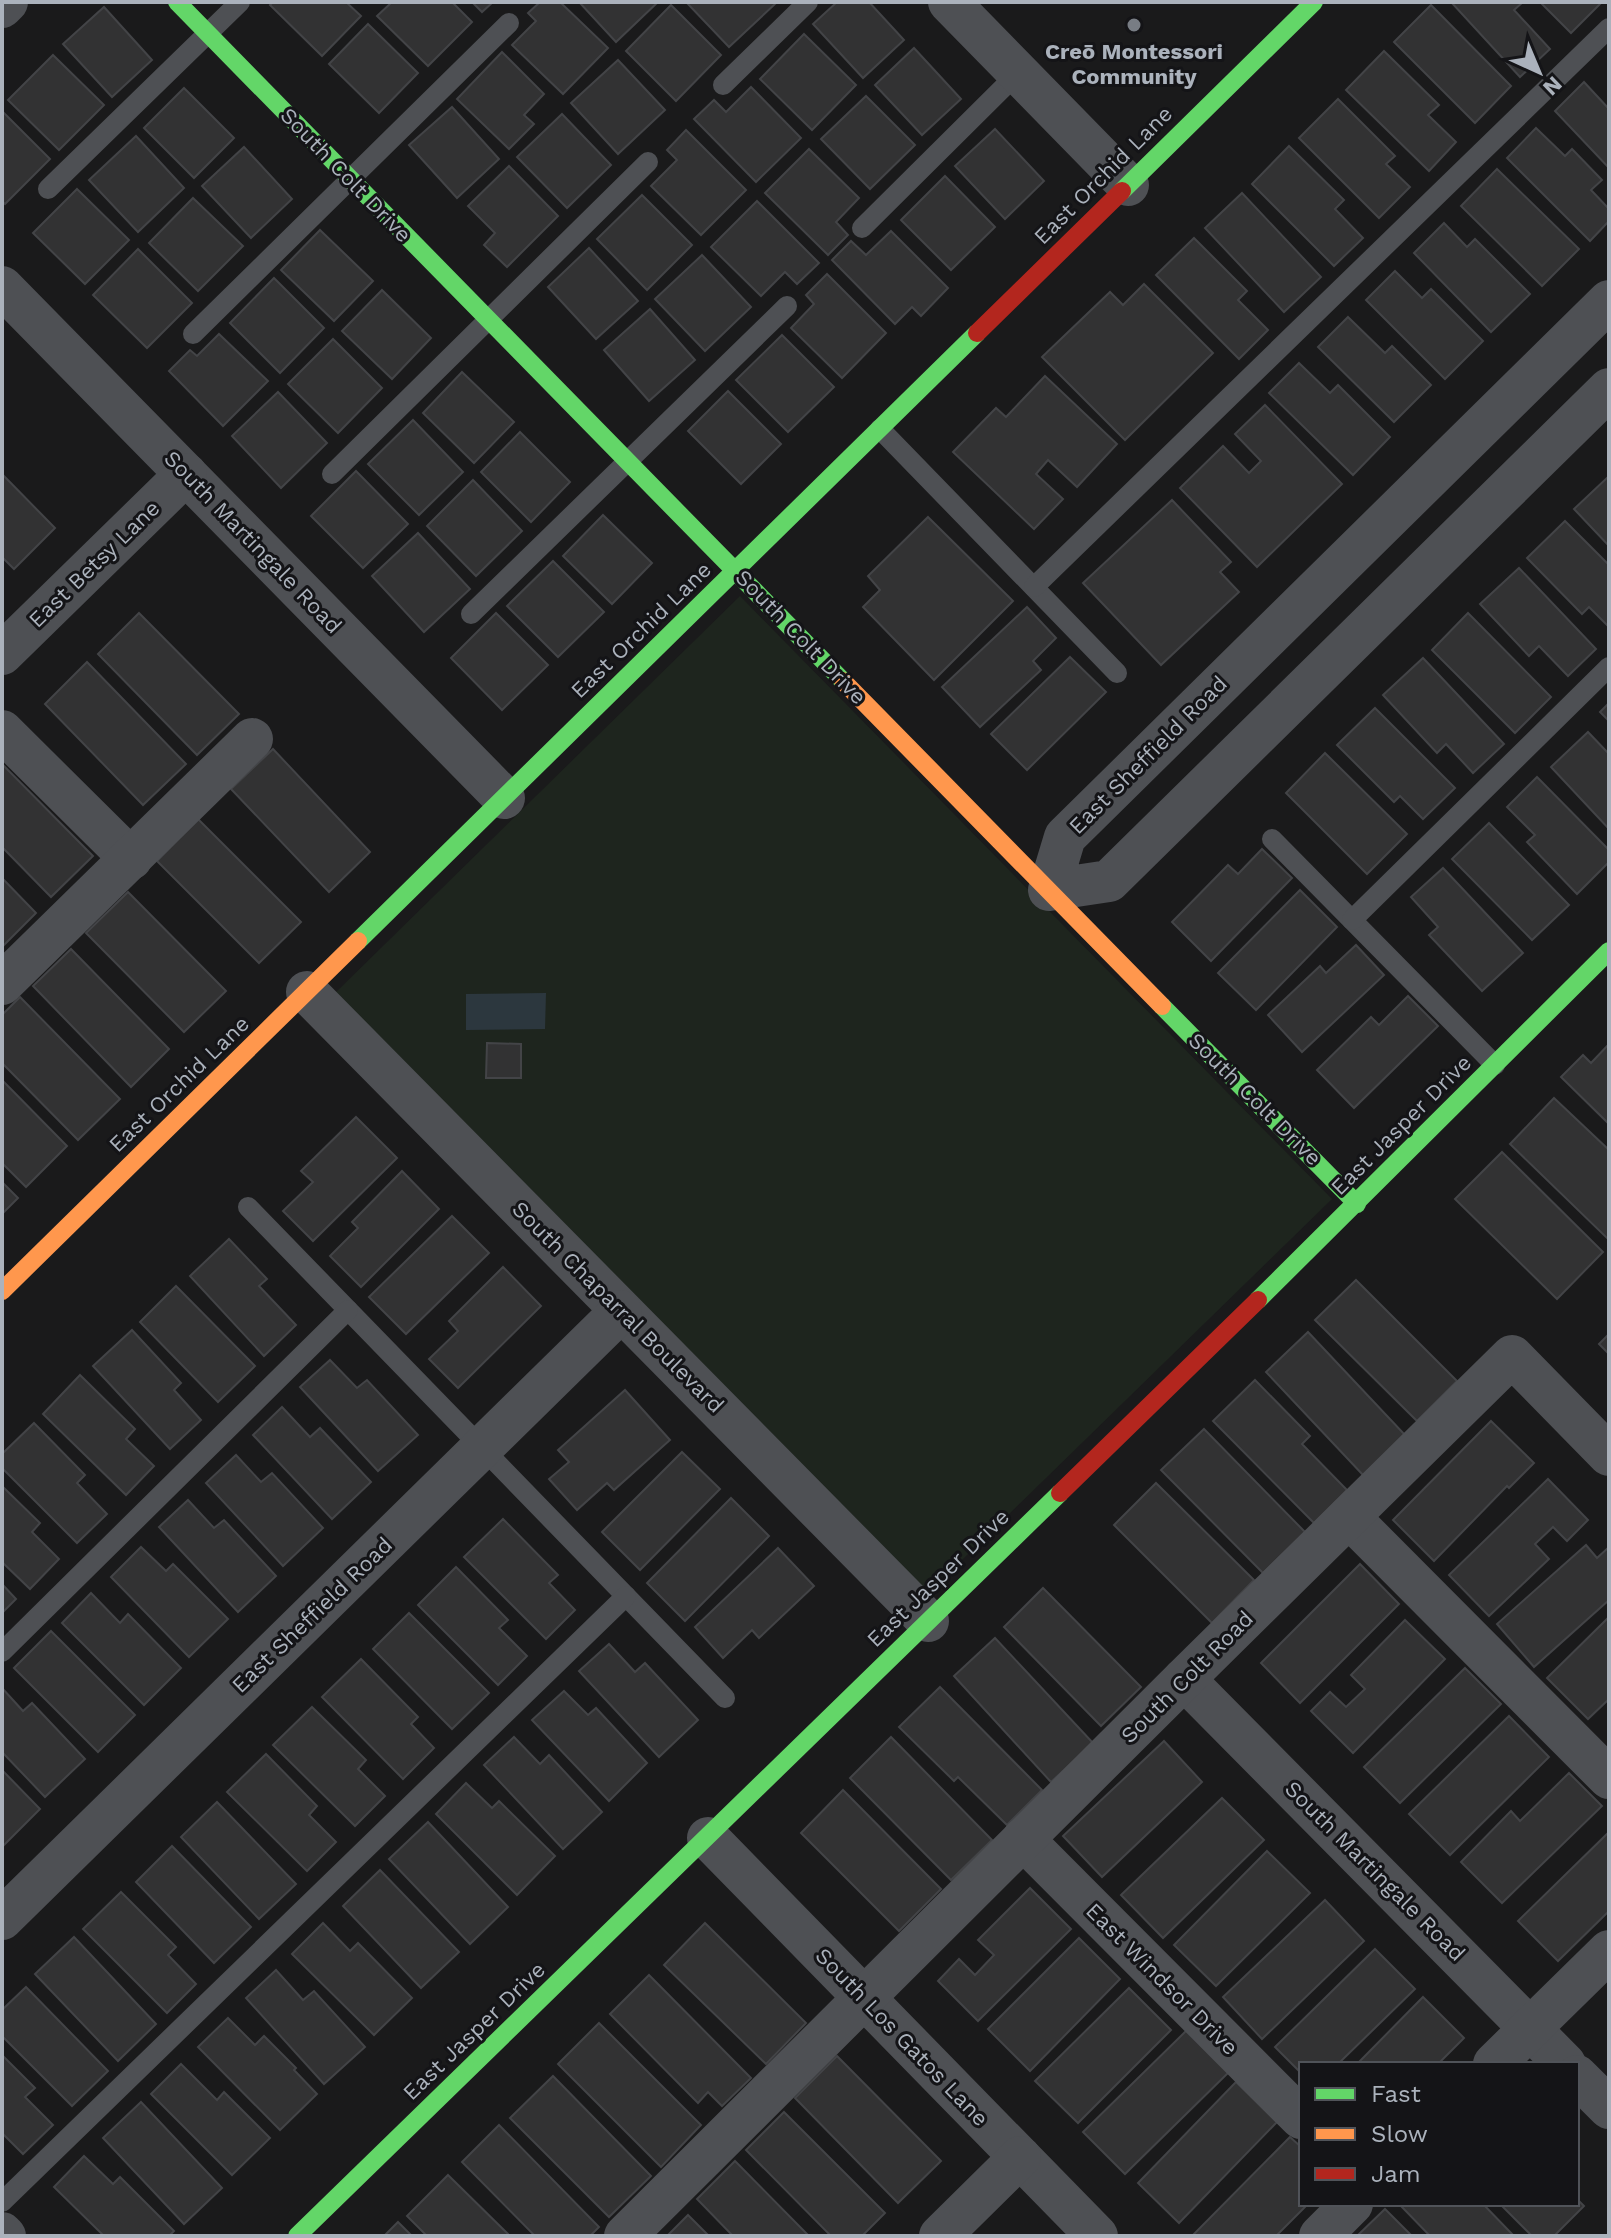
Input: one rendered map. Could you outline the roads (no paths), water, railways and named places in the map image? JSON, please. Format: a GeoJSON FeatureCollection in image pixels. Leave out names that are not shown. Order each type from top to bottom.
{"type":"FeatureCollection","features":[{"type":"Feature","properties":{"kind":"street"},"geometry":{"type":"LineString","coordinates":[[2,7],[7,2]]}},
{"type":"Feature","properties":{"kind":"street","name":"South Colt Drive"},"geometry":{"type":"LineString","coordinates":[[177,2],[1357,1204]]}},
{"type":"Feature","properties":{"kind":"street"},"geometry":{"type":"LineString","coordinates":[[949,2],[1128,185]]}},
{"type":"Feature","properties":{"kind":"street","name":"East Orchid Lane"},"geometry":{"type":"LineString","coordinates":[[2,1291],[1314,2]]}},
{"type":"Feature","properties":{"kind":"street","name":"South Martingale Road"},"geometry":{"type":"LineString","coordinates":[[2,287],[504,798]]}},
{"type":"Feature","properties":{"kind":"street","name":"East Sheffield Road"},"geometry":{"type":"LineString","coordinates":[[1049,890],[1065,837],[1609,301]]}},
{"type":"Feature","properties":{"kind":"street"},"geometry":{"type":"LineString","coordinates":[[1049,890],[1109,881],[1609,389]]}},
{"type":"Feature","properties":{"kind":"street","name":"East Betsy Lane"},"geometry":{"type":"LineString","coordinates":[[2,654],[186,474]]}},
{"type":"Feature","properties":{"kind":"street"},"geometry":{"type":"LineString","coordinates":[[2,731],[131,859]]}},
{"type":"Feature","properties":{"kind":"street"},"geometry":{"type":"LineString","coordinates":[[2,984],[252,739]]}},
{"type":"Feature","properties":{"kind":"street","name":"East Jasper Drive"},"geometry":{"type":"LineString","coordinates":[[297,2236],[1357,1204],[1609,951]]}},
{"type":"Feature","properties":{"kind":"street","name":"South Chaparral Boulevard"},"geometry":{"type":"LineString","coordinates":[[307,992],[928,1621]]}},
{"type":"Feature","properties":{"kind":"street","name":"East Sheffield Road"},"geometry":{"type":"LineString","coordinates":[[2,1919],[621,1311]]}},
{"type":"Feature","properties":{"kind":"street","name":"South Colt Road"},"geometry":{"type":"LineString","coordinates":[[865,2000],[1023,1839],[1512,1356],[1609,1455]]}},
{"type":"Feature","properties":{"kind":"street"},"geometry":{"type":"LineString","coordinates":[[1349,1517],[1609,1778]]}},
{"type":"Feature","properties":{"kind":"street","name":"South Martingale Road"},"geometry":{"type":"LineString","coordinates":[[1184,1679],[1563,2062]]}},
{"type":"Feature","properties":{"kind":"street","name":"South Los Gatos Lane"},"geometry":{"type":"LineString","coordinates":[[708,1838],[1097,2236]]}},
{"type":"Feature","properties":{"kind":"street","name":"East Windsor Drive"},"geometry":{"type":"LineString","coordinates":[[1023,1839],[1299,2116]]}},
{"type":"Feature","properties":{"kind":"street"},"geometry":{"type":"LineString","coordinates":[[1496,2062],[1609,1951]]}},
{"type":"Feature","properties":{"kind":"street"},"geometry":{"type":"LineString","coordinates":[[625,2236],[865,2000]]}},
{"type":"Feature","properties":{"kind":"street"},"geometry":{"type":"LineString","coordinates":[[1579,2078],[1609,2108]]}},
{"type":"Feature","properties":{"kind":"street"},"geometry":{"type":"LineString","coordinates":[[940,2236],[1020,2157]]}},
{"type":"Feature","properties":{"kind":"street"},"geometry":{"type":"LineString","coordinates":[[1320,2236],[1350,2206]]}},
{"type":"Feature","properties":{"kind":"lane"},"geometry":{"type":"LineString","coordinates":[[48,189],[240,2]]}},
{"type":"Feature","properties":{"kind":"lane"},"geometry":{"type":"LineString","coordinates":[[723,85],[808,2]]}},
{"type":"Feature","properties":{"kind":"lane"},"geometry":{"type":"LineString","coordinates":[[193,334],[509,23]]}},
{"type":"Feature","properties":{"kind":"lane"},"geometry":{"type":"LineString","coordinates":[[1034,587],[1609,28]]}},
{"type":"Feature","properties":{"kind":"lane"},"geometry":{"type":"LineString","coordinates":[[862,228],[1018,73]]}},
{"type":"Feature","properties":{"kind":"lane"},"geometry":{"type":"LineString","coordinates":[[332,474],[648,162]]}},
{"type":"Feature","properties":{"kind":"lane"},"geometry":{"type":"LineString","coordinates":[[471,614],[787,306]]}},
{"type":"Feature","properties":{"kind":"lane"},"geometry":{"type":"LineString","coordinates":[[880,429],[1117,673]]}},
{"type":"Feature","properties":{"kind":"lane"},"geometry":{"type":"LineString","coordinates":[[1352,920],[1609,667]]}},
{"type":"Feature","properties":{"kind":"lane"},"geometry":{"type":"LineString","coordinates":[[1272,839],[1495,1065]]}},
{"type":"Feature","properties":{"kind":"lane"},"geometry":{"type":"LineString","coordinates":[[248,1207],[725,1698]]}},
{"type":"Feature","properties":{"kind":"lane"},"geometry":{"type":"LineString","coordinates":[[2,1652],[348,1310]]}},
{"type":"Feature","properties":{"kind":"lane"},"geometry":{"type":"LineString","coordinates":[[2,2202],[626,1596]]}},
{"type":"Feature","properties":{"kind":"place","name":"Creō Montessori Community"},"geometry":{"type":"Point","coordinates":[1134,25]}}]}
